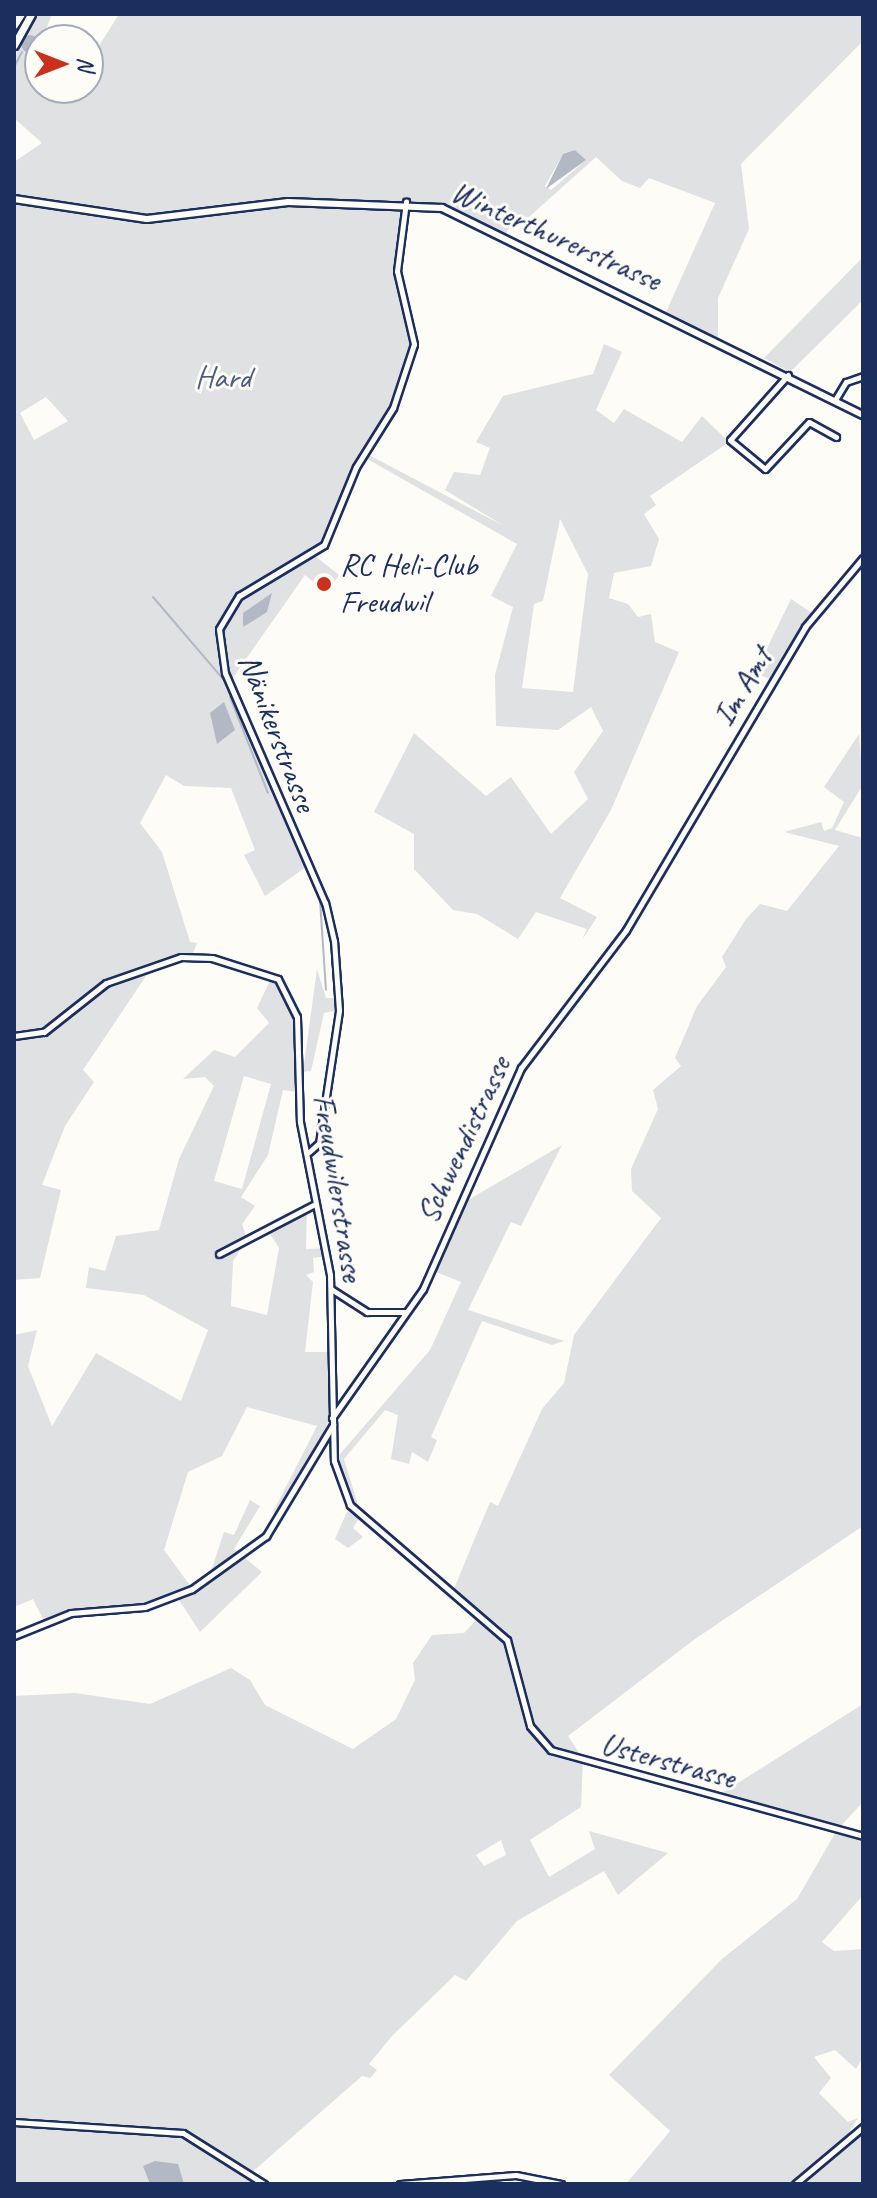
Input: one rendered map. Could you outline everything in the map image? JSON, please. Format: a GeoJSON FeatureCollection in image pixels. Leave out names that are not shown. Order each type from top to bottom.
{"type":"FeatureCollection","features":[{"type":"Feature","properties":{"kind":"highway"},"geometry":{"type":"LineString","coordinates":[[14,22],[20,14]]}},
{"type":"Feature","properties":{"kind":"highway"},"geometry":{"type":"LineString","coordinates":[[14,37],[30,14]]}},
{"type":"Feature","properties":{"kind":"highway"},"geometry":{"type":"LineString","coordinates":[[14,45],[30,14]]}},
{"type":"Feature","properties":{"kind":"main road","name":"Winterthurerstrasse"},"geometry":{"type":"LineString","coordinates":[[14,199],[166,218],[282,202],[406,202],[465,216],[863,415]]}},
{"type":"Feature","properties":{"kind":"street","name":"Nänikerstrasse"},"geometry":{"type":"LineString","coordinates":[[309,1152],[319,1143],[339,1010],[334,941],[325,903],[229,683],[219,629],[239,596],[324,545],[356,467],[393,408],[414,344],[397,271],[406,202]]}},
{"type":"Feature","properties":{"kind":"street"},"geometry":{"type":"LineString","coordinates":[[788,375],[730,440],[765,469],[809,422],[836,437]]}},
{"type":"Feature","properties":{"kind":"street"},"geometry":{"type":"LineString","coordinates":[[835,400],[846,382],[863,376]]}},
{"type":"Feature","properties":{"kind":"street","name":"Im Amt"},"geometry":{"type":"LineString","coordinates":[[672,847],[721,762],[755,723],[805,627],[863,558]]}},
{"type":"Feature","properties":{"kind":"street","name":"Schwendistrasse"},"geometry":{"type":"LineString","coordinates":[[14,1636],[71,1613],[145,1607],[192,1589],[266,1536],[332,1421],[406,1312],[512,1084],[626,930],[672,847]]}},
{"type":"Feature","properties":{"kind":"street","name":"Freudwilerstrasse"},"geometry":{"type":"LineString","coordinates":[[14,1036],[53,1028],[106,983],[172,960],[200,956],[265,970],[294,1006],[300,1122],[309,1152],[313,1205],[324,1227],[331,1289],[335,1471],[350,1505],[499,1632],[520,1668]]}},
{"type":"Feature","properties":{"kind":"street"},"geometry":{"type":"LineString","coordinates":[[219,1254],[313,1205]]}},
{"type":"Feature","properties":{"kind":"street"},"geometry":{"type":"LineString","coordinates":[[331,1289],[361,1309],[388,1315],[406,1312]]}},
{"type":"Feature","properties":{"kind":"street"},"geometry":{"type":"LineString","coordinates":[[388,1315],[397,1327]]}},
{"type":"Feature","properties":{"kind":"street","name":"Usterstrasse"},"geometry":{"type":"LineString","coordinates":[[520,1668],[530,1726],[562,1756],[863,1836]]}},
{"type":"Feature","properties":{"kind":"street"},"geometry":{"type":"LineString","coordinates":[[14,2122],[177,2132],[264,2184]]}},
{"type":"Feature","properties":{"kind":"street"},"geometry":{"type":"LineString","coordinates":[[795,2184],[863,2127]]}},
{"type":"Feature","properties":{"kind":"street"},"geometry":{"type":"LineString","coordinates":[[400,2184],[516,2175],[561,2184]]}},
{"type":"Feature","properties":{"kind":"green space"},"geometry":{"type":"Polygon","coordinates":[[[39,14],[52,14],[48,24],[33,24],[39,14]]]}},
{"type":"Feature","properties":{"kind":"green space","name":"Hard"},"geometry":{"type":"Polygon","coordinates":[[[119,14],[863,14],[863,41],[741,164],[749,229],[718,298],[718,337],[755,363],[461,219],[406,207],[399,282],[414,344],[393,408],[365,453],[504,526],[445,490],[454,472],[480,475],[490,448],[476,442],[503,396],[593,374],[604,344],[622,352],[596,410],[614,423],[624,409],[682,442],[702,416],[729,442],[650,496],[656,505],[644,514],[659,539],[651,566],[614,573],[609,598],[628,604],[638,617],[651,614],[655,642],[679,652],[611,810],[560,898],[597,917],[582,940],[587,929],[536,912],[518,939],[477,914],[453,910],[414,869],[414,834],[374,812],[414,733],[486,796],[511,777],[551,834],[588,799],[574,772],[603,731],[591,707],[558,730],[496,726],[495,675],[513,607],[491,596],[517,544],[362,456],[314,555],[339,575],[326,593],[305,575],[229,683],[306,867],[265,896],[244,855],[255,850],[231,788],[184,786],[166,775],[140,823],[162,852],[190,942],[197,943],[192,956],[150,970],[83,1070],[94,1082],[65,1126],[42,1185],[61,1190],[40,1278],[14,1280],[14,162],[42,143],[14,118],[14,58],[24,40],[24,104],[104,104],[104,38],[119,14]],[[575,150],[562,156],[545,186],[551,190],[586,160],[575,150]],[[596,157],[529,217],[516,216],[505,235],[666,312],[715,203],[649,178],[640,188],[622,181],[596,157]],[[46,397],[20,413],[34,440],[68,421],[46,397]],[[560,519],[543,601],[534,604],[522,688],[573,692],[588,574],[560,519]]]}},
{"type":"Feature","properties":{"kind":"green space"},"geometry":{"type":"Polygon","coordinates":[[[863,257],[863,300],[790,372],[764,358],[863,257]]]}},
{"type":"Feature","properties":{"kind":"green space"},"geometry":{"type":"Polygon","coordinates":[[[791,599],[812,613],[774,681],[755,673],[791,599]]]}},
{"type":"Feature","properties":{"kind":"green space"},"geometry":{"type":"Polygon","coordinates":[[[859,734],[863,785],[835,830],[863,838],[863,1526],[695,1639],[568,1736],[583,1759],[581,1807],[530,1840],[549,1877],[595,1849],[589,1831],[668,1853],[618,1895],[604,1871],[517,1921],[466,1981],[455,1975],[392,2036],[369,2064],[377,2070],[370,2078],[362,2076],[249,2175],[264,2184],[14,2184],[14,1696],[75,1693],[150,1704],[231,1668],[250,1680],[265,1705],[353,1749],[396,1719],[415,1680],[413,1663],[432,1635],[464,1633],[477,1619],[451,1596],[490,1502],[498,1506],[542,1409],[564,1383],[574,1335],[661,1218],[632,1191],[631,1169],[658,1109],[653,1090],[681,1066],[675,1058],[697,1006],[726,967],[722,957],[746,919],[760,904],[787,911],[839,846],[784,832],[821,822],[824,831],[832,828],[844,802],[824,787],[859,734]],[[501,1840],[476,1855],[484,1866],[506,1855],[501,1840]]]}},
{"type":"Feature","properties":{"kind":"green space"},"geometry":{"type":"Polygon","coordinates":[[[317,969],[326,998],[340,998],[339,1010],[324,1013],[311,1071],[303,1072],[317,969]]]}},
{"type":"Feature","properties":{"kind":"green space"},"geometry":{"type":"Polygon","coordinates":[[[273,974],[294,1006],[299,1092],[283,1090],[268,1155],[241,1197],[255,1206],[242,1224],[247,1239],[233,1261],[231,1306],[267,1315],[279,1248],[269,1232],[307,1209],[306,1249],[327,1248],[328,1256],[313,1258],[314,1272],[306,1275],[313,1282],[305,1352],[332,1352],[331,1417],[280,1516],[273,1512],[317,1426],[247,1407],[222,1456],[188,1472],[164,1550],[192,1588],[209,1577],[224,1532],[234,1535],[250,1500],[260,1506],[234,1549],[262,1572],[200,1632],[177,1597],[45,1623],[33,1599],[14,1607],[14,1335],[37,1330],[28,1366],[52,1426],[96,1353],[181,1401],[208,1330],[144,1295],[86,1288],[89,1267],[105,1271],[116,1236],[159,1230],[179,1159],[214,1086],[205,1077],[183,1079],[214,1050],[235,1057],[269,1023],[257,1008],[273,974]],[[244,1076],[214,1181],[242,1189],[271,1084],[244,1076]]]}},
{"type":"Feature","properties":{"kind":"green space"},"geometry":{"type":"Polygon","coordinates":[[[562,1145],[521,1226],[511,1222],[468,1310],[564,1341],[552,1345],[482,1321],[431,1437],[437,1440],[428,1462],[412,1452],[409,1464],[391,1459],[398,1415],[385,1410],[344,1459],[361,1515],[353,1528],[363,1537],[348,1548],[335,1539],[350,1505],[334,1461],[430,1350],[461,1282],[431,1270],[463,1203],[562,1145]]]}},
{"type":"Feature","properties":{"kind":"green space"},"geometry":{"type":"Polygon","coordinates":[[[863,1704],[863,1802],[838,1829],[863,1836],[863,1895],[822,1942],[834,1951],[863,1949],[863,2057],[856,2069],[835,2050],[814,2057],[831,2078],[819,2093],[848,2122],[858,2118],[845,2139],[863,2127],[863,2184],[626,2184],[670,2131],[609,2075],[722,1959],[797,1899],[837,1830],[714,1798],[863,1704]]]}},
{"type":"Feature","properties":{"kind":"shaded area"},"geometry":{"type":"Polygon","coordinates":[[[575,150],[586,160],[546,189],[563,154],[575,150]]]}},
{"type":"Feature","properties":{"kind":"shaded area"},"geometry":{"type":"Polygon","coordinates":[[[272,593],[267,612],[243,627],[243,613],[272,593]]]}},
{"type":"Feature","properties":{"kind":"shaded area"},"geometry":{"type":"Polygon","coordinates":[[[224,702],[235,730],[217,744],[210,713],[224,702]]]}},
{"type":"Feature","properties":{"kind":"shaded area"},"geometry":{"type":"Polygon","coordinates":[[[155,2161],[178,2164],[184,2184],[150,2184],[143,2166],[155,2161]]]}},
{"type":"Feature","properties":{"kind":"waterway"},"geometry":{"type":"LineString","coordinates":[[22,40],[23,44]]}},
{"type":"Feature","properties":{"kind":"waterway"},"geometry":{"type":"LineString","coordinates":[[14,67],[22,52]]}},
{"type":"Feature","properties":{"kind":"waterway"},"geometry":{"type":"LineString","coordinates":[[153,597],[224,680]]}},
{"type":"Feature","properties":{"kind":"waterway"},"geometry":{"type":"LineString","coordinates":[[230,697],[268,793]]}},
{"type":"Feature","properties":{"kind":"waterway"},"geometry":{"type":"LineString","coordinates":[[320,900],[326,990]]}},
{"type":"Feature","properties":{"kind":"waterway"},"geometry":{"type":"LineString","coordinates":[[801,2184],[863,2132]]}},
{"type":"Feature","properties":{"kind":"place","name":"RC Heli-Club Freudwil"},"geometry":{"type":"Point","coordinates":[324,584]}}]}
